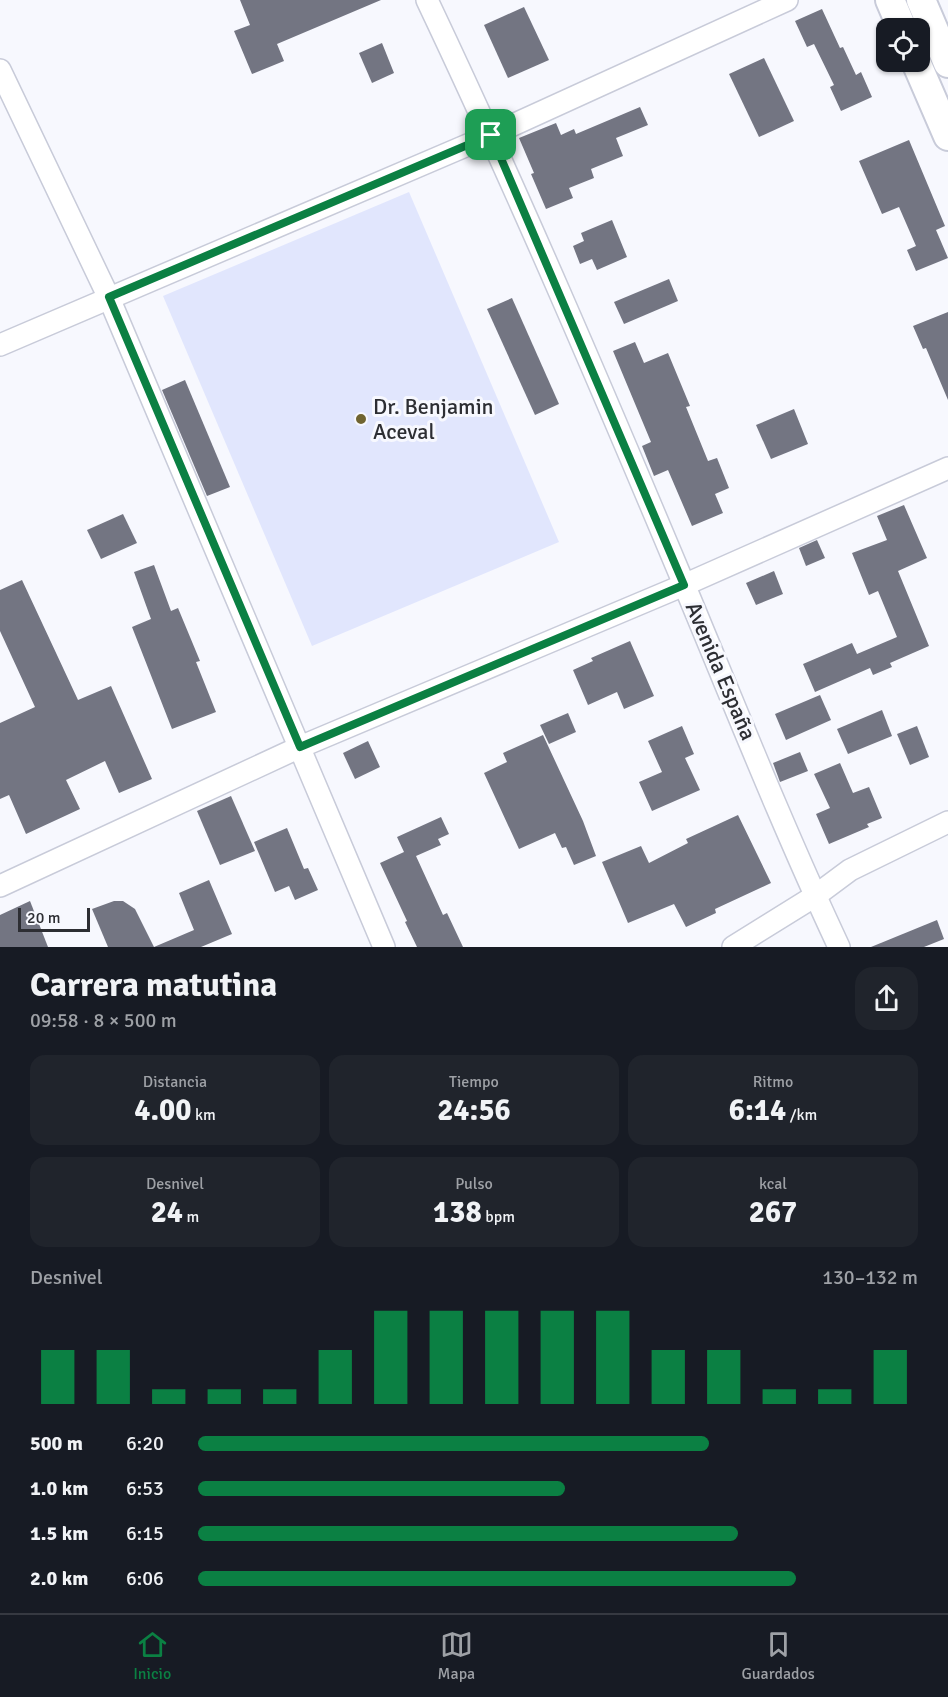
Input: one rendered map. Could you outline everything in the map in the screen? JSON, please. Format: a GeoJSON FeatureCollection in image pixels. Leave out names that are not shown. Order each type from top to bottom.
{"type":"FeatureCollection","features":[{"type":"Feature","properties":{"kind":"street","name":"Avenida España"},"geometry":{"type":"LineString","coordinates":[[427,0],[491,135],[815,896],[839,947]]}},
{"type":"Feature","properties":{"kind":"street"},"geometry":{"type":"LineString","coordinates":[[0,345],[491,135],[787,0]]}},
{"type":"Feature","properties":{"kind":"street"},"geometry":{"type":"LineString","coordinates":[[890,0],[898,18]]}},
{"type":"Feature","properties":{"kind":"street"},"geometry":{"type":"LineString","coordinates":[[921,0],[948,63]]}},
{"type":"Feature","properties":{"kind":"street"},"geometry":{"type":"LineString","coordinates":[[0,70],[109,297],[384,947]]}},
{"type":"Feature","properties":{"kind":"street"},"geometry":{"type":"LineString","coordinates":[[920,72],[948,136]]}},
{"type":"Feature","properties":{"kind":"street"},"geometry":{"type":"LineString","coordinates":[[0,886],[300,747],[684,585],[948,468]]}},
{"type":"Feature","properties":{"kind":"street"},"geometry":{"type":"LineString","coordinates":[[733,947],[815,896],[850,870],[948,822]]}},
{"type":"Feature","properties":{"kind":"shaded area","name":"Dr. Benjamin Aceval"},"geometry":{"type":"Polygon","coordinates":[[[409,192],[559,542],[312,646],[163,296],[409,192]]]}},
{"type":"Feature","properties":{"kind":"building"},"geometry":{"type":"Polygon","coordinates":[[[240,0],[381,0],[277,44],[284,61],[252,74],[234,31],[250,25],[240,0]]]}},
{"type":"Feature","properties":{"kind":"building"},"geometry":{"type":"Polygon","coordinates":[[[524,7],[549,60],[508,78],[484,25],[524,7]]]}},
{"type":"Feature","properties":{"kind":"building"},"geometry":{"type":"Polygon","coordinates":[[[822,9],[840,48],[843,47],[856,75],[861,72],[872,97],[841,111],[830,87],[834,85],[814,44],[807,47],[795,21],[822,9]]]}},
{"type":"Feature","properties":{"kind":"building"},"geometry":{"type":"Polygon","coordinates":[[[382,43],[394,73],[372,83],[359,53],[382,43]]]}},
{"type":"Feature","properties":{"kind":"building"},"geometry":{"type":"Polygon","coordinates":[[[764,58],[794,121],[759,137],[729,74],[764,58]]]}},
{"type":"Feature","properties":{"kind":"building"},"geometry":{"type":"Polygon","coordinates":[[[640,107],[648,125],[616,138],[623,156],[591,169],[594,178],[569,188],[573,198],[546,209],[519,138],[556,123],[561,135],[574,129],[576,134],[640,107]]]}},
{"type":"Feature","properties":{"kind":"building"},"geometry":{"type":"Polygon","coordinates":[[[909,140],[945,226],[936,230],[948,258],[916,271],[907,250],[916,246],[899,207],[882,214],[859,161],[909,140]]]}},
{"type":"Feature","properties":{"kind":"building"},"geometry":{"type":"Polygon","coordinates":[[[612,220],[627,257],[597,270],[592,259],[580,264],[573,246],[584,241],[581,233],[612,220]]]}},
{"type":"Feature","properties":{"kind":"building"},"geometry":{"type":"Polygon","coordinates":[[[669,279],[678,301],[624,324],[614,302],[669,279]]]}},
{"type":"Feature","properties":{"kind":"building"},"geometry":{"type":"Polygon","coordinates":[[[512,298],[559,404],[535,415],[487,309],[512,298]]]}},
{"type":"Feature","properties":{"kind":"building"},"geometry":{"type":"Polygon","coordinates":[[[948,312],[948,400],[926,348],[923,349],[913,326],[948,312]]]}},
{"type":"Feature","properties":{"kind":"building"},"geometry":{"type":"Polygon","coordinates":[[[635,342],[644,363],[668,353],[690,406],[686,407],[708,461],[717,458],[729,488],[715,494],[723,513],[692,526],[668,470],[654,476],[642,446],[651,442],[613,351],[635,342]]]}},
{"type":"Feature","properties":{"kind":"building"},"geometry":{"type":"Polygon","coordinates":[[[185,380],[230,487],[207,496],[162,390],[185,380]]]}},
{"type":"Feature","properties":{"kind":"building"},"geometry":{"type":"Polygon","coordinates":[[[794,409],[808,444],[771,459],[756,425],[794,409]]]}},
{"type":"Feature","properties":{"kind":"building"},"geometry":{"type":"Polygon","coordinates":[[[904,505],[927,558],[898,571],[929,646],[890,663],[892,667],[873,675],[870,668],[815,692],[803,664],[852,643],[857,654],[897,637],[878,591],[869,595],[852,553],[887,540],[877,516],[904,505]]]}},
{"type":"Feature","properties":{"kind":"building"},"geometry":{"type":"Polygon","coordinates":[[[123,514],[137,543],[101,559],[87,530],[123,514]]]}},
{"type":"Feature","properties":{"kind":"building"},"geometry":{"type":"Polygon","coordinates":[[[817,540],[825,558],[806,566],[799,548],[817,540]]]}},
{"type":"Feature","properties":{"kind":"building"},"geometry":{"type":"Polygon","coordinates":[[[154,565],[171,611],[178,608],[200,661],[196,662],[216,712],[172,729],[132,627],[151,619],[134,572],[154,565]]]}},
{"type":"Feature","properties":{"kind":"building"},"geometry":{"type":"Polygon","coordinates":[[[774,571],[783,594],[756,605],[746,583],[774,571]]]}},
{"type":"Feature","properties":{"kind":"building"},"geometry":{"type":"Polygon","coordinates":[[[22,580],[78,700],[111,686],[152,779],[119,793],[105,761],[66,780],[80,809],[26,834],[9,795],[0,799],[0,723],[35,707],[0,631],[0,590],[22,580]]]}},
{"type":"Feature","properties":{"kind":"building"},"geometry":{"type":"Polygon","coordinates":[[[630,641],[654,696],[624,709],[617,692],[588,705],[573,670],[593,661],[591,658],[630,641]]]}},
{"type":"Feature","properties":{"kind":"building"},"geometry":{"type":"Polygon","coordinates":[[[820,695],[831,720],[786,740],[775,714],[820,695]]]}},
{"type":"Feature","properties":{"kind":"building"},"geometry":{"type":"Polygon","coordinates":[[[882,710],[892,736],[848,754],[837,729],[882,710]]]}},
{"type":"Feature","properties":{"kind":"building"},"geometry":{"type":"Polygon","coordinates":[[[568,713],[576,732],[549,744],[540,725],[568,713]]]}},
{"type":"Feature","properties":{"kind":"building"},"geometry":{"type":"Polygon","coordinates":[[[682,726],[694,754],[685,758],[700,790],[652,811],[639,782],[662,772],[648,741],[682,726]]]}},
{"type":"Feature","properties":{"kind":"building"},"geometry":{"type":"Polygon","coordinates":[[[917,726],[929,757],[910,765],[897,734],[917,726]]]}},
{"type":"Feature","properties":{"kind":"building"},"geometry":{"type":"Polygon","coordinates":[[[543,735],[583,821],[596,856],[574,865],[566,847],[562,848],[555,833],[519,849],[484,773],[507,762],[503,753],[543,735]]]}},
{"type":"Feature","properties":{"kind":"building"},"geometry":{"type":"Polygon","coordinates":[[[368,741],[380,767],[355,779],[343,753],[368,741]]]}},
{"type":"Feature","properties":{"kind":"building"},"geometry":{"type":"Polygon","coordinates":[[[800,752],[808,771],[780,782],[773,763],[800,752]]]}},
{"type":"Feature","properties":{"kind":"building"},"geometry":{"type":"Polygon","coordinates":[[[840,763],[853,793],[869,787],[882,818],[867,824],[869,827],[829,844],[816,814],[830,808],[814,774],[840,763]]]}},
{"type":"Feature","properties":{"kind":"building"},"geometry":{"type":"Polygon","coordinates":[[[231,796],[255,851],[220,865],[197,811],[231,796]]]}},
{"type":"Feature","properties":{"kind":"building"},"geometry":{"type":"Polygon","coordinates":[[[738,815],[771,883],[715,909],[716,913],[686,927],[674,904],[628,923],[602,862],[641,846],[649,863],[688,843],[686,839],[738,815]]]}},
{"type":"Feature","properties":{"kind":"building"},"geometry":{"type":"Polygon","coordinates":[[[441,817],[449,834],[438,839],[441,845],[416,856],[443,915],[447,913],[463,947],[417,947],[380,863],[404,852],[397,837],[441,817]]]}},
{"type":"Feature","properties":{"kind":"building"},"geometry":{"type":"Polygon","coordinates":[[[287,828],[304,869],[308,868],[318,890],[295,900],[289,886],[275,892],[254,842],[287,828]]]}},
{"type":"Feature","properties":{"kind":"building"},"geometry":{"type":"Polygon","coordinates":[[[209,880],[232,934],[201,947],[154,947],[194,930],[179,893],[209,880]]]}},
{"type":"Feature","properties":{"kind":"building"},"geometry":{"type":"Polygon","coordinates":[[[30,901],[48,947],[0,947],[0,915],[30,901]]]}},
{"type":"Feature","properties":{"kind":"building"},"geometry":{"type":"Polygon","coordinates":[[[114,901],[123,901],[135,909],[154,947],[108,947],[92,909],[114,901]]]}},
{"type":"Feature","properties":{"kind":"building"},"geometry":{"type":"Polygon","coordinates":[[[937,920],[944,939],[924,947],[871,947],[937,920]]]}},
{"type":"Feature","properties":{"kind":"place","name":"Dr. Benjamin Aceval"},"geometry":{"type":"Point","coordinates":[361,419]}},
{"type":"Feature","properties":{"kind":"route"},"geometry":{"type":"LineString","coordinates":[[491,135],[684,585],[300,747],[109,297],[491,135]]}}]}
